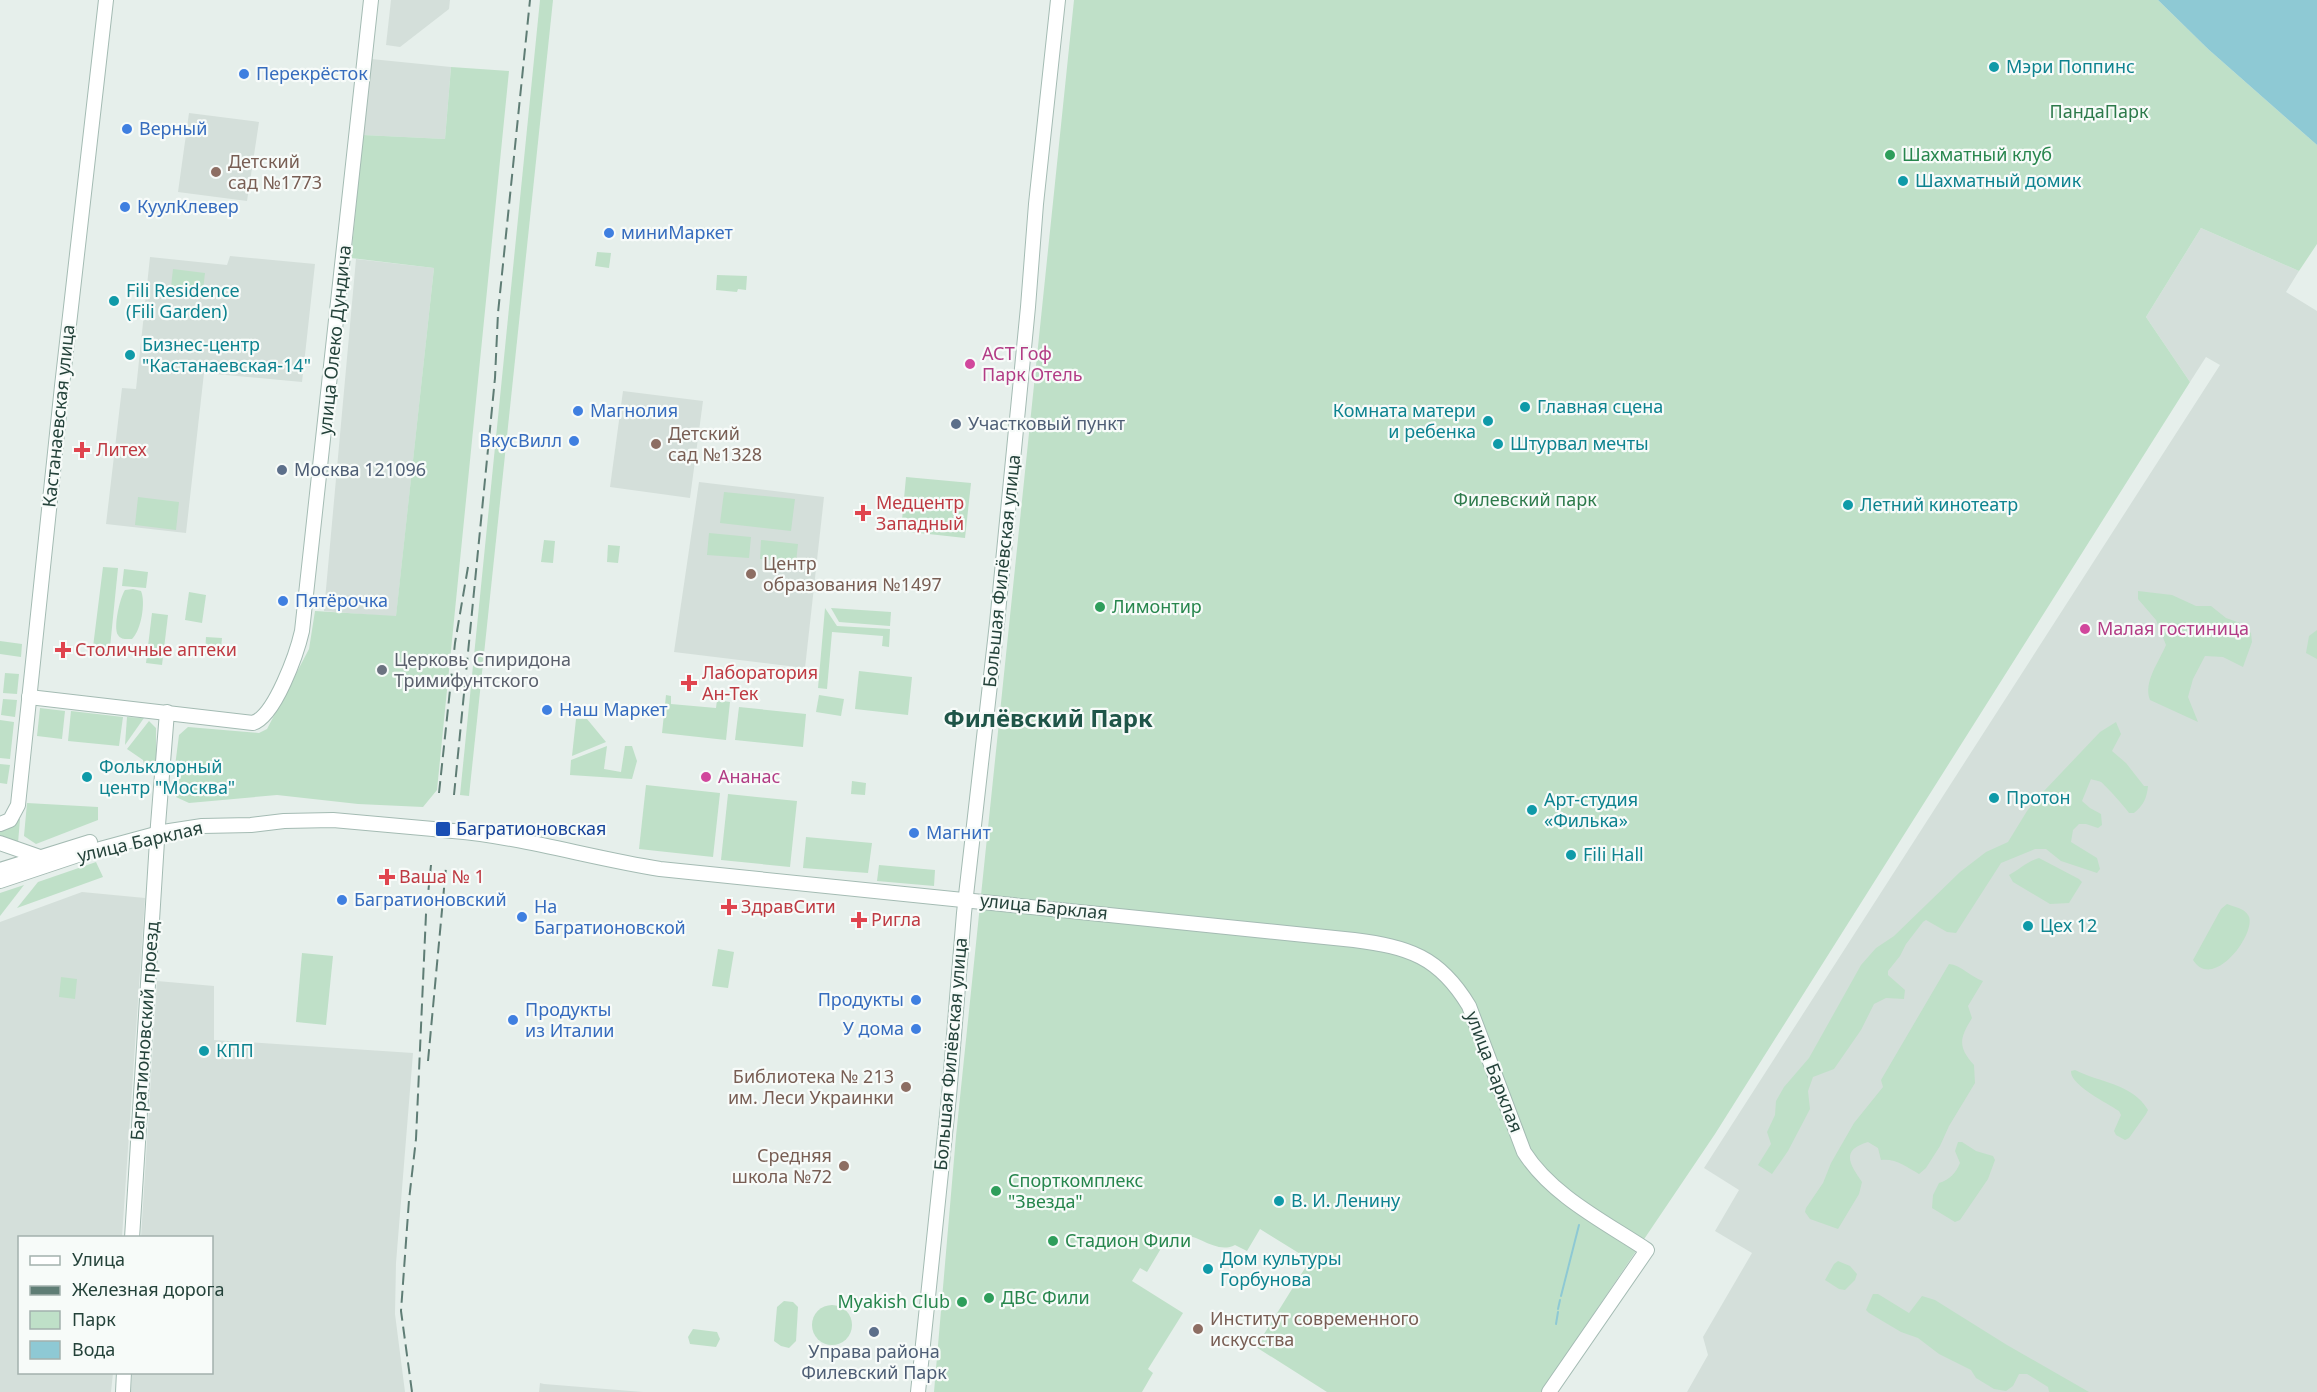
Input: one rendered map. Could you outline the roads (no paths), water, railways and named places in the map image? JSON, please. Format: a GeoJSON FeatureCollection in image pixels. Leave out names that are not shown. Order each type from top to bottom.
{"type":"FeatureCollection","features":[{"type":"Feature","properties":{"kind":"street","name":"Кастанаевская улица"},"geometry":{"type":"LineString","coordinates":[[0,824],[10,820],[18,805],[106,0]]}},
{"type":"Feature","properties":{"kind":"street","name":"улица Олеко Дундича"},"geometry":{"type":"LineString","coordinates":[[29,697],[167,712],[180,716],[257,722],[265,714],[281,687],[299,646],[302,631],[371,0]]}},
{"type":"Feature","properties":{"kind":"street","name":"Большая Филёвская улица"},"geometry":{"type":"LineString","coordinates":[[918,1392],[1058,0]]}},
{"type":"Feature","properties":{"kind":"street"},"geometry":{"type":"LineString","coordinates":[[157,830],[167,712]]}},
{"type":"Feature","properties":{"kind":"street","name":"улица Барклая"},"geometry":{"type":"LineString","coordinates":[[0,870],[39,856],[157,830],[284,821],[365,822],[525,840],[593,857],[660,869],[1354,940],[1412,951],[1431,963],[1455,984],[1469,1006],[1524,1152],[1532,1165],[1557,1188],[1647,1250],[1550,1392]]}},
{"type":"Feature","properties":{"kind":"street","name":"улица Барклая"},"geometry":{"type":"LineString","coordinates":[[0,881],[157,830]]}},
{"type":"Feature","properties":{"kind":"street","name":"Багратионовский проезд"},"geometry":{"type":"LineString","coordinates":[[132,1236],[157,830]]}},
{"type":"Feature","properties":{"kind":"street"},"geometry":{"type":"LineString","coordinates":[[0,843],[39,856]]}},
{"type":"Feature","properties":{"kind":"street"},"geometry":{"type":"LineString","coordinates":[[123,1392],[124,1374]]}},
{"type":"Feature","properties":{"kind":"water"},"geometry":{"type":"Polygon","coordinates":[[[2158,0],[2317,0],[2317,145],[2208,49],[2158,0]]]}},
{"type":"Feature","properties":{"kind":"waterway"},"geometry":{"type":"LineString","coordinates":[[1561,1296],[1579,1225]]}},
{"type":"Feature","properties":{"kind":"waterway"},"geometry":{"type":"LineString","coordinates":[[1558,1309],[1560,1300]]}},
{"type":"Feature","properties":{"kind":"waterway"},"geometry":{"type":"LineString","coordinates":[[1556,1324],[1558,1312]]}},
{"type":"Feature","properties":{"kind":"railway"},"geometry":{"type":"LineString","coordinates":[[454,795],[495,378],[498,313],[530,0]]}},
{"type":"Feature","properties":{"kind":"railway"},"geometry":{"type":"LineString","coordinates":[[439,793],[455,643],[468,567]]}},
{"type":"Feature","properties":{"kind":"railway"},"geometry":{"type":"LineString","coordinates":[[412,1392],[401,1311],[416,1139],[426,914],[431,865]]}},
{"type":"Feature","properties":{"kind":"railway"},"geometry":{"type":"LineString","coordinates":[[428,1061],[446,867]]}},
{"type":"Feature","properties":{"kind":"place","name":"Мэри Поппинс"},"geometry":{"type":"Point","coordinates":[1994,67]}},
{"type":"Feature","properties":{"kind":"place","name":"Перекрёсток"},"geometry":{"type":"Point","coordinates":[244,74]}},
{"type":"Feature","properties":{"kind":"place","name":"Верный"},"geometry":{"type":"Point","coordinates":[127,129]}},
{"type":"Feature","properties":{"kind":"place","name":"Шахматный клуб"},"geometry":{"type":"Point","coordinates":[1890,155]}},
{"type":"Feature","properties":{"kind":"place","name":"Детский сад №1773"},"geometry":{"type":"Point","coordinates":[216,172]}},
{"type":"Feature","properties":{"kind":"place","name":"Шахматный домик"},"geometry":{"type":"Point","coordinates":[1903,181]}},
{"type":"Feature","properties":{"kind":"place","name":"КуулКлевер"},"geometry":{"type":"Point","coordinates":[125,207]}},
{"type":"Feature","properties":{"kind":"place","name":"миниМаркет"},"geometry":{"type":"Point","coordinates":[609,233]}},
{"type":"Feature","properties":{"kind":"place","name":"Fili Residence (Fili Garden)"},"geometry":{"type":"Point","coordinates":[114,301]}},
{"type":"Feature","properties":{"kind":"place","name":"Бизнес-центр \"Кастанаевская-14\""},"geometry":{"type":"Point","coordinates":[130,355]}},
{"type":"Feature","properties":{"kind":"place","name":"АСТ Гоф Парк Отель"},"geometry":{"type":"Point","coordinates":[970,364]}},
{"type":"Feature","properties":{"kind":"place","name":"Главная сцена"},"geometry":{"type":"Point","coordinates":[1525,407]}},
{"type":"Feature","properties":{"kind":"place","name":"Магнолия"},"geometry":{"type":"Point","coordinates":[578,411]}},
{"type":"Feature","properties":{"kind":"place","name":"Комната матери и ребенка"},"geometry":{"type":"Point","coordinates":[1488,421]}},
{"type":"Feature","properties":{"kind":"place","name":"Участковый пункт"},"geometry":{"type":"Point","coordinates":[956,424]}},
{"type":"Feature","properties":{"kind":"place","name":"ВкусВилл"},"geometry":{"type":"Point","coordinates":[574,441]}},
{"type":"Feature","properties":{"kind":"place","name":"Детский сад №1328"},"geometry":{"type":"Point","coordinates":[656,444]}},
{"type":"Feature","properties":{"kind":"place","name":"Штурвал мечты"},"geometry":{"type":"Point","coordinates":[1498,444]}},
{"type":"Feature","properties":{"kind":"place","name":"Литех"},"geometry":{"type":"Point","coordinates":[82,450]}},
{"type":"Feature","properties":{"kind":"place","name":"Москва 121096"},"geometry":{"type":"Point","coordinates":[282,470]}},
{"type":"Feature","properties":{"kind":"place","name":"Летний кинотеатр"},"geometry":{"type":"Point","coordinates":[1848,505]}},
{"type":"Feature","properties":{"kind":"place","name":"Медцентр Западный"},"geometry":{"type":"Point","coordinates":[863,513]}},
{"type":"Feature","properties":{"kind":"place","name":"Центр образования №1497"},"geometry":{"type":"Point","coordinates":[751,574]}},
{"type":"Feature","properties":{"kind":"place","name":"Пятёрочка"},"geometry":{"type":"Point","coordinates":[283,601]}},
{"type":"Feature","properties":{"kind":"place","name":"Лимонтир"},"geometry":{"type":"Point","coordinates":[1100,607]}},
{"type":"Feature","properties":{"kind":"place","name":"Малая гостиница"},"geometry":{"type":"Point","coordinates":[2085,629]}},
{"type":"Feature","properties":{"kind":"place","name":"Столичные аптеки"},"geometry":{"type":"Point","coordinates":[63,650]}},
{"type":"Feature","properties":{"kind":"place","name":"Церковь Спиридона Тримифунтского"},"geometry":{"type":"Point","coordinates":[382,670]}},
{"type":"Feature","properties":{"kind":"place","name":"Лаборатория Ан-Тек"},"geometry":{"type":"Point","coordinates":[689,683]}},
{"type":"Feature","properties":{"kind":"place","name":"Наш Маркет"},"geometry":{"type":"Point","coordinates":[547,710]}},
{"type":"Feature","properties":{"kind":"place","name":"Фольклорный центр \"Москва\""},"geometry":{"type":"Point","coordinates":[87,777]}},
{"type":"Feature","properties":{"kind":"place","name":"Ананас"},"geometry":{"type":"Point","coordinates":[706,777]}},
{"type":"Feature","properties":{"kind":"place","name":"Протон"},"geometry":{"type":"Point","coordinates":[1994,798]}},
{"type":"Feature","properties":{"kind":"place","name":"Арт-студия «Филька»"},"geometry":{"type":"Point","coordinates":[1532,810]}},
{"type":"Feature","properties":{"kind":"place","name":"Багратионовская"},"geometry":{"type":"Point","coordinates":[443,829]}},
{"type":"Feature","properties":{"kind":"place","name":"Магнит"},"geometry":{"type":"Point","coordinates":[914,833]}},
{"type":"Feature","properties":{"kind":"place","name":"Fili Hall"},"geometry":{"type":"Point","coordinates":[1571,855]}},
{"type":"Feature","properties":{"kind":"place","name":"Ваша № 1"},"geometry":{"type":"Point","coordinates":[387,877]}},
{"type":"Feature","properties":{"kind":"place","name":"Багратионовский"},"geometry":{"type":"Point","coordinates":[342,900]}},
{"type":"Feature","properties":{"kind":"place","name":"ЗдравСити"},"geometry":{"type":"Point","coordinates":[729,907]}},
{"type":"Feature","properties":{"kind":"place","name":"На Багратионовской"},"geometry":{"type":"Point","coordinates":[522,917]}},
{"type":"Feature","properties":{"kind":"place","name":"Ригла"},"geometry":{"type":"Point","coordinates":[859,920]}},
{"type":"Feature","properties":{"kind":"place","name":"Цех 12"},"geometry":{"type":"Point","coordinates":[2028,926]}},
{"type":"Feature","properties":{"kind":"place","name":"Продукты"},"geometry":{"type":"Point","coordinates":[916,1000]}},
{"type":"Feature","properties":{"kind":"place","name":"Продукты из Италии"},"geometry":{"type":"Point","coordinates":[513,1020]}},
{"type":"Feature","properties":{"kind":"place","name":"У дома"},"geometry":{"type":"Point","coordinates":[916,1029]}},
{"type":"Feature","properties":{"kind":"place","name":"КПП"},"geometry":{"type":"Point","coordinates":[204,1051]}},
{"type":"Feature","properties":{"kind":"place","name":"Библиотека № 213 им. Леси Украинки"},"geometry":{"type":"Point","coordinates":[906,1087]}},
{"type":"Feature","properties":{"kind":"place","name":"Средняя школа №72"},"geometry":{"type":"Point","coordinates":[844,1166]}},
{"type":"Feature","properties":{"kind":"place","name":"Спорткомплекс \"Звезда\""},"geometry":{"type":"Point","coordinates":[996,1191]}},
{"type":"Feature","properties":{"kind":"place","name":"В. И. Ленину"},"geometry":{"type":"Point","coordinates":[1279,1201]}},
{"type":"Feature","properties":{"kind":"place","name":"Стадион Фили"},"geometry":{"type":"Point","coordinates":[1053,1241]}},
{"type":"Feature","properties":{"kind":"place","name":"Дом культуры Горбунова"},"geometry":{"type":"Point","coordinates":[1208,1269]}},
{"type":"Feature","properties":{"kind":"place","name":"ДВС Фили"},"geometry":{"type":"Point","coordinates":[989,1298]}},
{"type":"Feature","properties":{"kind":"place","name":"Myakish Club"},"geometry":{"type":"Point","coordinates":[962,1302]}},
{"type":"Feature","properties":{"kind":"place","name":"Институт современного искусства"},"geometry":{"type":"Point","coordinates":[1198,1329]}},
{"type":"Feature","properties":{"kind":"place","name":"Управа района Филевский Парк"},"geometry":{"type":"Point","coordinates":[874,1332]}},
{"type":"Feature","properties":{"kind":"district","name":"Филёвский Парк"},"geometry":{"type":"Point","coordinates":[1048,719]}},
{"type":"Feature","properties":{"kind":"park label","name":"ПандаПарк"},"geometry":{"type":"Point","coordinates":[2099,112]}},
{"type":"Feature","properties":{"kind":"park label","name":"Филевский парк"},"geometry":{"type":"Point","coordinates":[1525,500]}}]}
